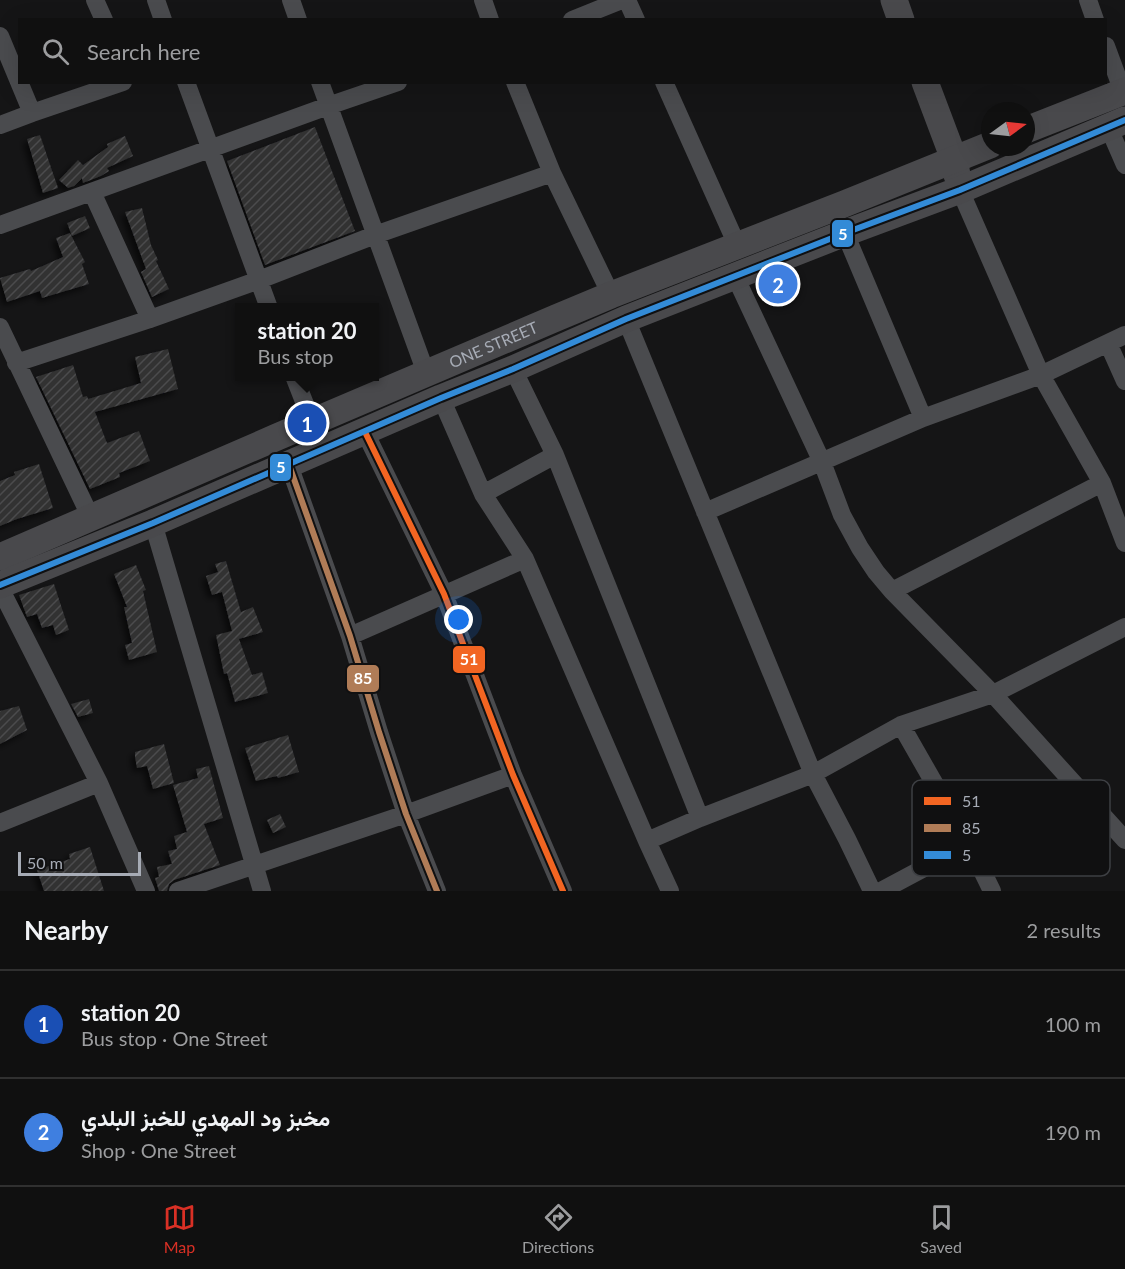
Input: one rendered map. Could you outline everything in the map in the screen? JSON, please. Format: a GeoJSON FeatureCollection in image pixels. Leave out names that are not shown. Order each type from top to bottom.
{"type":"FeatureCollection","features":[{"type":"Feature","properties":{"kind":"street"},"geometry":{"type":"LineString","coordinates":[[95,0],[103,18]]}},
{"type":"Feature","properties":{"kind":"street"},"geometry":{"type":"LineString","coordinates":[[156,0],[162,18]]}},
{"type":"Feature","properties":{"kind":"street"},"geometry":{"type":"LineString","coordinates":[[291,0],[297,18]]}},
{"type":"Feature","properties":{"kind":"street"},"geometry":{"type":"LineString","coordinates":[[483,0],[489,18]]}},
{"type":"Feature","properties":{"kind":"street"},"geometry":{"type":"LineString","coordinates":[[577,18],[622,0]]}},
{"type":"Feature","properties":{"kind":"street"},"geometry":{"type":"LineString","coordinates":[[627,0],[635,18]]}},
{"type":"Feature","properties":{"kind":"street"},"geometry":{"type":"LineString","coordinates":[[894,0],[900,18]]}},
{"type":"Feature","properties":{"kind":"street"},"geometry":{"type":"LineString","coordinates":[[1088,0],[1094,18]]}},
{"type":"Feature","properties":{"kind":"street"},"geometry":{"type":"LineString","coordinates":[[0,36],[18,79]]}},
{"type":"Feature","properties":{"kind":"street"},"geometry":{"type":"LineString","coordinates":[[1035,127],[1124,92],[1107,49]]}},
{"type":"Feature","properties":{"kind":"street"},"geometry":{"type":"LineString","coordinates":[[20,84],[32,112]]}},
{"type":"Feature","properties":{"kind":"street"},"geometry":{"type":"LineString","coordinates":[[0,124],[117,84]]}},
{"type":"Feature","properties":{"kind":"street"},"geometry":{"type":"LineString","coordinates":[[187,84],[267,303]]}},
{"type":"Feature","properties":{"kind":"street"},"geometry":{"type":"LineString","coordinates":[[321,84],[426,373]]}},
{"type":"Feature","properties":{"kind":"street"},"geometry":{"type":"LineString","coordinates":[[0,225],[392,84]]}},
{"type":"Feature","properties":{"kind":"street"},"geometry":{"type":"LineString","coordinates":[[516,84],[552,173],[611,295]]}},
{"type":"Feature","properties":{"kind":"street"},"geometry":{"type":"LineString","coordinates":[[665,84],[736,245]]}},
{"type":"Feature","properties":{"kind":"street"},"geometry":{"type":"LineString","coordinates":[[926,84],[954,159],[960,190],[1041,375],[1102,483],[1125,543]]}},
{"type":"Feature","properties":{"kind":"street"},"geometry":{"type":"LineString","coordinates":[[1116,123],[1125,165]]}},
{"type":"Feature","properties":{"kind":"street","name":"ONE STREET"},"geometry":{"type":"LineString","coordinates":[[0,587],[626,319],[960,190],[1116,123]]}},
{"type":"Feature","properties":{"kind":"street","name":"ONE STREET"},"geometry":{"type":"LineString","coordinates":[[0,557],[611,295],[981,148]]}},
{"type":"Feature","properties":{"kind":"street"},"geometry":{"type":"LineString","coordinates":[[16,363],[150,319],[375,235],[552,173]]}},
{"type":"Feature","properties":{"kind":"street"},"geometry":{"type":"LineString","coordinates":[[92,192],[150,319]]}},
{"type":"Feature","properties":{"kind":"street"},"geometry":{"type":"LineString","coordinates":[[846,233],[923,418]]}},
{"type":"Feature","properties":{"kind":"street"},"geometry":{"type":"LineString","coordinates":[[735,276],[822,462],[842,515],[876,572],[993,694],[1071,780]]}},
{"type":"Feature","properties":{"kind":"street"},"geometry":{"type":"LineString","coordinates":[[626,319],[813,774],[872,891]]}},
{"type":"Feature","properties":{"kind":"street"},"geometry":{"type":"LineString","coordinates":[[0,327],[91,518]]}},
{"type":"Feature","properties":{"kind":"street"},"geometry":{"type":"LineString","coordinates":[[705,512],[923,418],[1041,375],[1125,335]]}},
{"type":"Feature","properties":{"kind":"street"},"geometry":{"type":"LineString","coordinates":[[1108,343],[1125,381]]}},
{"type":"Feature","properties":{"kind":"street"},"geometry":{"type":"LineString","coordinates":[[513,369],[555,454],[700,818]]}},
{"type":"Feature","properties":{"kind":"street"},"geometry":{"type":"LineString","coordinates":[[296,381],[312,422]]}},
{"type":"Feature","properties":{"kind":"street"},"geometry":{"type":"LineString","coordinates":[[441,398],[483,494],[525,559],[670,891]]}},
{"type":"Feature","properties":{"kind":"street"},"geometry":{"type":"LineString","coordinates":[[365,432],[444,594],[513,775],[563,891]]}},
{"type":"Feature","properties":{"kind":"street"},"geometry":{"type":"LineString","coordinates":[[483,494],[555,454]]}},
{"type":"Feature","properties":{"kind":"street"},"geometry":{"type":"LineString","coordinates":[[289,465],[350,636],[406,814],[437,891]]}},
{"type":"Feature","properties":{"kind":"street"},"geometry":{"type":"LineString","coordinates":[[892,591],[1102,483]]}},
{"type":"Feature","properties":{"kind":"street"},"geometry":{"type":"LineString","coordinates":[[153,523],[262,891]]}},
{"type":"Feature","properties":{"kind":"street"},"geometry":{"type":"LineString","coordinates":[[350,636],[525,559]]}},
{"type":"Feature","properties":{"kind":"street"},"geometry":{"type":"LineString","coordinates":[[0,587],[99,783],[146,891]]}},
{"type":"Feature","properties":{"kind":"street"},"geometry":{"type":"LineString","coordinates":[[647,841],[813,774],[901,725],[993,694],[1125,627]]}},
{"type":"Feature","properties":{"kind":"street"},"geometry":{"type":"LineString","coordinates":[[901,725],[932,780]]}},
{"type":"Feature","properties":{"kind":"street"},"geometry":{"type":"LineString","coordinates":[[178,891],[406,814],[513,775]]}},
{"type":"Feature","properties":{"kind":"street"},"geometry":{"type":"LineString","coordinates":[[0,824],[99,783]]}},
{"type":"Feature","properties":{"kind":"street"},"geometry":{"type":"LineString","coordinates":[[1110,823],[1124,838]]}},
{"type":"Feature","properties":{"kind":"street"},"geometry":{"type":"LineString","coordinates":[[881,891],[912,874]]}},
{"type":"Feature","properties":{"kind":"street"},"geometry":{"type":"LineString","coordinates":[[985,876],[993,891]]}},
{"type":"Feature","properties":{"kind":"building"},"geometry":{"type":"Polygon","coordinates":[[[315,127],[355,231],[265,265],[227,161],[315,127]]]}},
{"type":"Feature","properties":{"kind":"building"},"geometry":{"type":"Polygon","coordinates":[[[40,135],[58,188],[43,193],[27,139],[40,135]]]}},
{"type":"Feature","properties":{"kind":"building"},"geometry":{"type":"Polygon","coordinates":[[[125,136],[133,156],[107,168],[109,171],[101,176],[83,183],[82,178],[74,186],[68,188],[59,180],[78,160],[83,165],[108,147],[107,144],[125,136]]]}},
{"type":"Feature","properties":{"kind":"building"},"geometry":{"type":"Polygon","coordinates":[[[142,208],[151,245],[158,260],[156,261],[169,289],[152,297],[141,272],[146,269],[125,212],[142,208]]]}},
{"type":"Feature","properties":{"kind":"building"},"geometry":{"type":"Polygon","coordinates":[[[85,216],[90,228],[72,236],[67,223],[85,216]]]}},
{"type":"Feature","properties":{"kind":"building"},"geometry":{"type":"Polygon","coordinates":[[[70,233],[85,262],[82,264],[89,284],[42,298],[40,291],[7,302],[0,278],[30,269],[31,271],[63,257],[56,238],[70,233]]]}},
{"type":"Feature","properties":{"kind":"building"},"geometry":{"type":"Polygon","coordinates":[[[168,349],[178,389],[95,412],[107,443],[139,431],[150,461],[119,473],[120,477],[90,489],[36,377],[73,365],[83,397],[87,396],[88,399],[141,383],[135,357],[168,349]]]}},
{"type":"Feature","properties":{"kind":"building"},"geometry":{"type":"Polygon","coordinates":[[[39,464],[53,508],[0,526],[0,481],[15,475],[14,472],[39,464]]]}},
{"type":"Feature","properties":{"kind":"building"},"geometry":{"type":"Polygon","coordinates":[[[226,561],[241,612],[253,607],[263,632],[239,639],[252,675],[262,672],[268,693],[235,702],[227,673],[224,674],[216,635],[232,631],[222,592],[212,595],[206,576],[218,572],[215,564],[226,561]]]}},
{"type":"Feature","properties":{"kind":"building"},"geometry":{"type":"Polygon","coordinates":[[[136,565],[146,590],[143,591],[157,652],[129,660],[125,645],[132,643],[124,607],[127,607],[114,574],[136,565]]]}},
{"type":"Feature","properties":{"kind":"building"},"geometry":{"type":"Polygon","coordinates":[[[54,584],[69,630],[56,635],[53,625],[42,628],[37,614],[27,617],[19,595],[54,584]]]}},
{"type":"Feature","properties":{"kind":"building"},"geometry":{"type":"Polygon","coordinates":[[[89,699],[93,713],[78,717],[71,704],[89,699]]]}},
{"type":"Feature","properties":{"kind":"building"},"geometry":{"type":"Polygon","coordinates":[[[19,706],[27,730],[0,744],[0,711],[19,706]]]}},
{"type":"Feature","properties":{"kind":"building"},"geometry":{"type":"Polygon","coordinates":[[[288,735],[299,772],[256,781],[245,748],[288,735]]]}},
{"type":"Feature","properties":{"kind":"building"},"geometry":{"type":"Polygon","coordinates":[[[164,744],[174,783],[153,789],[147,766],[137,768],[135,752],[164,744]]]}},
{"type":"Feature","properties":{"kind":"building"},"geometry":{"type":"Polygon","coordinates":[[[209,766],[223,818],[204,824],[220,865],[174,880],[169,884],[167,891],[159,891],[155,878],[159,877],[157,867],[172,864],[168,851],[177,849],[174,836],[187,832],[173,785],[198,778],[196,769],[209,766]]]}},
{"type":"Feature","properties":{"kind":"building"},"geometry":{"type":"Polygon","coordinates":[[[280,814],[286,827],[273,833],[267,820],[280,814]]]}},
{"type":"Feature","properties":{"kind":"building"},"geometry":{"type":"Polygon","coordinates":[[[90,847],[104,891],[44,891],[37,870],[70,859],[69,854],[90,847]]]}},
{"type":"Feature","properties":{"kind":"transit line","name":"5"},"geometry":{"type":"LineString","coordinates":[[0,585],[153,523],[626,319],[960,190],[1125,120]]}},
{"type":"Feature","properties":{"kind":"transit line","name":"51"},"geometry":{"type":"LineString","coordinates":[[365,432],[444,594],[513,775],[563,891]]}},
{"type":"Feature","properties":{"kind":"transit line","name":"85"},"geometry":{"type":"LineString","coordinates":[[289,465],[350,636],[406,814],[437,891]]}},
{"type":"Feature","properties":{"kind":"place","name":"مخبز ود المهدي للخبز البلدي"},"geometry":{"type":"Point","coordinates":[778,284]}},
{"type":"Feature","properties":{"kind":"place","name":"station 20"},"geometry":{"type":"Point","coordinates":[307,423]}}]}
